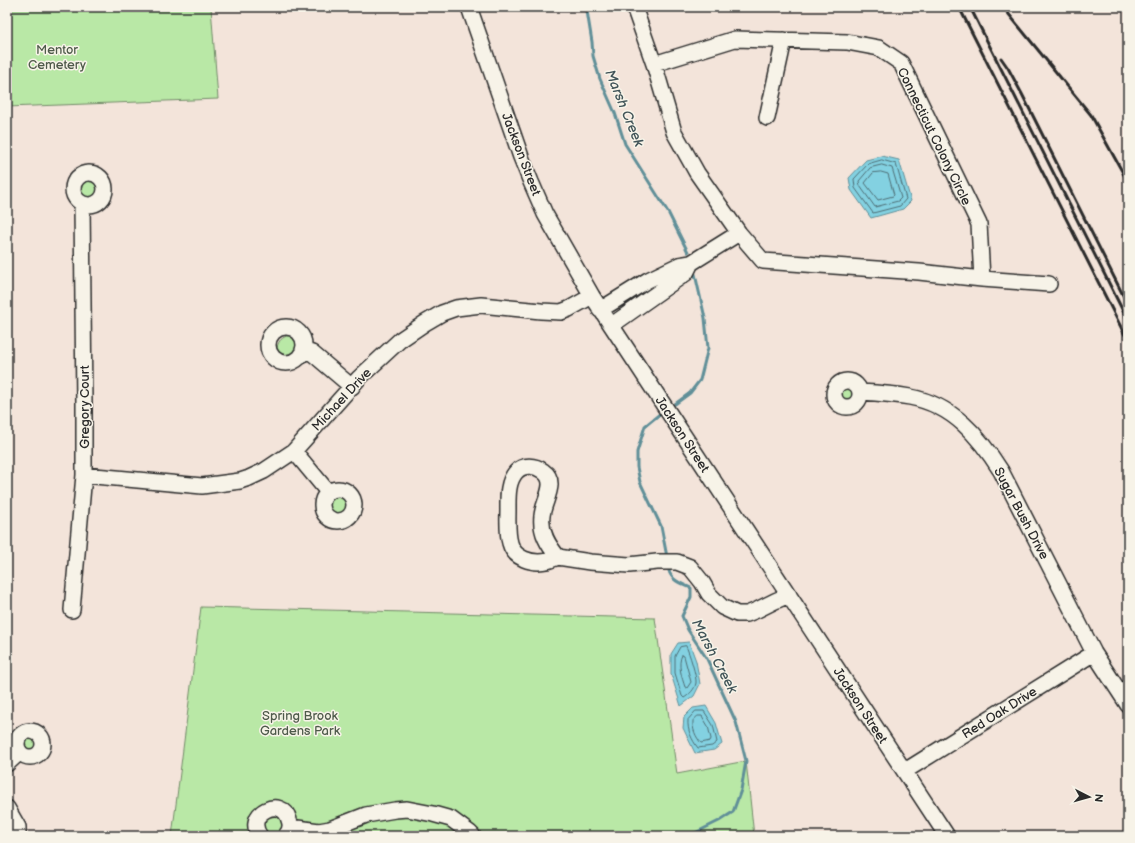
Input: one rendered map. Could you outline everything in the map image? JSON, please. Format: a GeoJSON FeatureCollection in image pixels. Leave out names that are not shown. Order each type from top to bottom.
{"type":"FeatureCollection","features":[{"type":"Feature","properties":{"kind":"street","name":"Jackson Street"},"geometry":{"type":"LineString","coordinates":[[469,7],[528,176],[545,214],[600,310],[612,325],[947,836]]}},
{"type":"Feature","properties":{"kind":"street"},"geometry":{"type":"LineString","coordinates":[[634,7],[654,64],[674,132],[697,173],[739,233],[762,261],[919,272],[1049,284]]}},
{"type":"Feature","properties":{"kind":"street","name":"Connecticut Colony Circle"},"geometry":{"type":"LineString","coordinates":[[654,64],[735,39],[848,42],[879,48],[901,63],[979,224],[982,279]]}},
{"type":"Feature","properties":{"kind":"street"},"geometry":{"type":"LineString","coordinates":[[767,118],[784,40]]}},
{"type":"Feature","properties":{"kind":"street","name":"Gregory Court"},"geometry":{"type":"LineString","coordinates":[[72,610],[84,475],[82,204]]}},
{"type":"Feature","properties":{"kind":"street"},"geometry":{"type":"LineString","coordinates":[[600,310],[648,280],[679,265],[691,263],[739,233]]}},
{"type":"Feature","properties":{"kind":"street"},"geometry":{"type":"LineString","coordinates":[[612,325],[686,273],[691,263]]}},
{"type":"Feature","properties":{"kind":"street","name":"Michael Drive"},"geometry":{"type":"LineString","coordinates":[[84,475],[202,486],[249,478],[264,471],[294,451],[360,378],[400,340],[442,313],[456,308],[469,306],[561,312],[592,296]]}},
{"type":"Feature","properties":{"kind":"street"},"geometry":{"type":"LineString","coordinates":[[303,350],[312,354],[352,387]]}},
{"type":"Feature","properties":{"kind":"street","name":"Sugar Bush Drive"},"geometry":{"type":"LineString","coordinates":[[860,392],[911,397],[925,401],[938,406],[966,426],[977,436],[1001,471],[1094,653],[1128,705]]}},
{"type":"Feature","properties":{"kind":"street"},"geometry":{"type":"LineString","coordinates":[[294,451],[328,492]]}},
{"type":"Feature","properties":{"kind":"street"},"geometry":{"type":"LineString","coordinates":[[558,557],[544,536],[542,525],[542,515],[550,489],[550,479],[544,471],[534,466],[524,466],[516,472],[510,482],[508,526],[510,543],[514,553],[519,556],[532,562],[547,561],[558,557],[590,562],[629,565],[657,562],[677,562],[690,567],[709,594],[722,606],[737,614],[747,614],[789,595]]}},
{"type":"Feature","properties":{"kind":"street","name":"Red Oak Drive"},"geometry":{"type":"LineString","coordinates":[[904,770],[1094,653]]}},
{"type":"Feature","properties":{"kind":"street"},"geometry":{"type":"LineString","coordinates":[[7,764],[20,752]]}},
{"type":"Feature","properties":{"kind":"street"},"geometry":{"type":"LineString","coordinates":[[7,808],[18,827],[18,836]]}},
{"type":"Feature","properties":{"kind":"street"},"geometry":{"type":"LineString","coordinates":[[260,836],[257,830],[257,818],[264,810],[269,808],[280,809],[285,812],[290,822],[288,832],[319,831],[366,815],[407,809],[452,819],[473,836]]}},
{"type":"Feature","properties":{"kind":"green space","name":"Mentor Cemetery"},"geometry":{"type":"Polygon","coordinates":[[[7,7],[211,7],[218,99],[7,107],[7,7]]]}},
{"type":"Feature","properties":{"kind":"green space"},"geometry":{"type":"Polygon","coordinates":[[[90,177],[103,187],[101,193],[95,200],[88,200],[80,194],[79,190],[84,180],[90,177]]]}},
{"type":"Feature","properties":{"kind":"green space"},"geometry":{"type":"Polygon","coordinates":[[[292,335],[298,338],[301,343],[299,351],[296,356],[286,359],[278,354],[278,345],[280,340],[292,335]]]}},
{"type":"Feature","properties":{"kind":"green space"},"geometry":{"type":"Polygon","coordinates":[[[841,388],[852,391],[854,395],[850,404],[847,405],[840,399],[841,388]]]}},
{"type":"Feature","properties":{"kind":"green space"},"geometry":{"type":"Polygon","coordinates":[[[339,493],[344,494],[350,500],[350,510],[344,516],[339,517],[334,516],[328,510],[327,505],[328,500],[334,494],[339,493]]]}},
{"type":"Feature","properties":{"kind":"green space","name":"Spring Brook Gardens Park"},"geometry":{"type":"Polygon","coordinates":[[[201,607],[655,618],[677,774],[746,761],[754,836],[172,836],[201,607]]]}},
{"type":"Feature","properties":{"kind":"green space"},"geometry":{"type":"Polygon","coordinates":[[[30,735],[36,738],[39,744],[36,750],[30,753],[24,750],[21,744],[24,738],[30,735]]]}},
{"type":"Feature","properties":{"kind":"water"},"geometry":{"type":"Polygon","coordinates":[[[882,156],[899,160],[911,201],[903,209],[871,218],[851,190],[849,178],[866,160],[882,156]]]}},
{"type":"Feature","properties":{"kind":"water"},"geometry":{"type":"Polygon","coordinates":[[[689,642],[696,661],[700,684],[694,696],[681,706],[671,674],[671,654],[678,643],[689,642]]]}},
{"type":"Feature","properties":{"kind":"water"},"geometry":{"type":"Polygon","coordinates":[[[706,706],[716,723],[722,744],[714,750],[695,753],[683,728],[684,717],[693,708],[706,706]]]}},
{"type":"Feature","properties":{"kind":"waterway","name":"Marsh Creek"},"geometry":{"type":"LineString","coordinates":[[585,7],[587,11],[593,56],[600,79],[615,113],[625,144],[668,212],[688,252]]}},
{"type":"Feature","properties":{"kind":"waterway","name":"Marsh Creek"},"geometry":{"type":"LineString","coordinates":[[675,404],[690,393],[700,380],[708,348],[705,318],[695,274]]}},
{"type":"Feature","properties":{"kind":"waterway","name":"Marsh Creek"},"geometry":{"type":"LineString","coordinates":[[661,413],[645,426],[637,452],[637,467],[640,482],[661,526],[667,557]]}},
{"type":"Feature","properties":{"kind":"waterway","name":"Marsh Creek"},"geometry":{"type":"LineString","coordinates":[[668,566],[670,575],[673,578],[679,583],[691,588],[691,597],[682,616],[688,630],[707,659],[736,722],[746,761],[741,790],[733,812],[689,836]]}},
{"type":"Feature","properties":{"kind":"railway"},"geometry":{"type":"LineString","coordinates":[[959,7],[1128,341]]}},
{"type":"Feature","properties":{"kind":"railway"},"geometry":{"type":"LineString","coordinates":[[970,7],[1128,321]]}},
{"type":"Feature","properties":{"kind":"railway"},"geometry":{"type":"LineString","coordinates":[[1003,7],[1091,115],[1128,182]]}},
{"type":"Feature","properties":{"kind":"railway"},"geometry":{"type":"LineString","coordinates":[[1001,58],[1022,94],[1128,305]]}}]}
